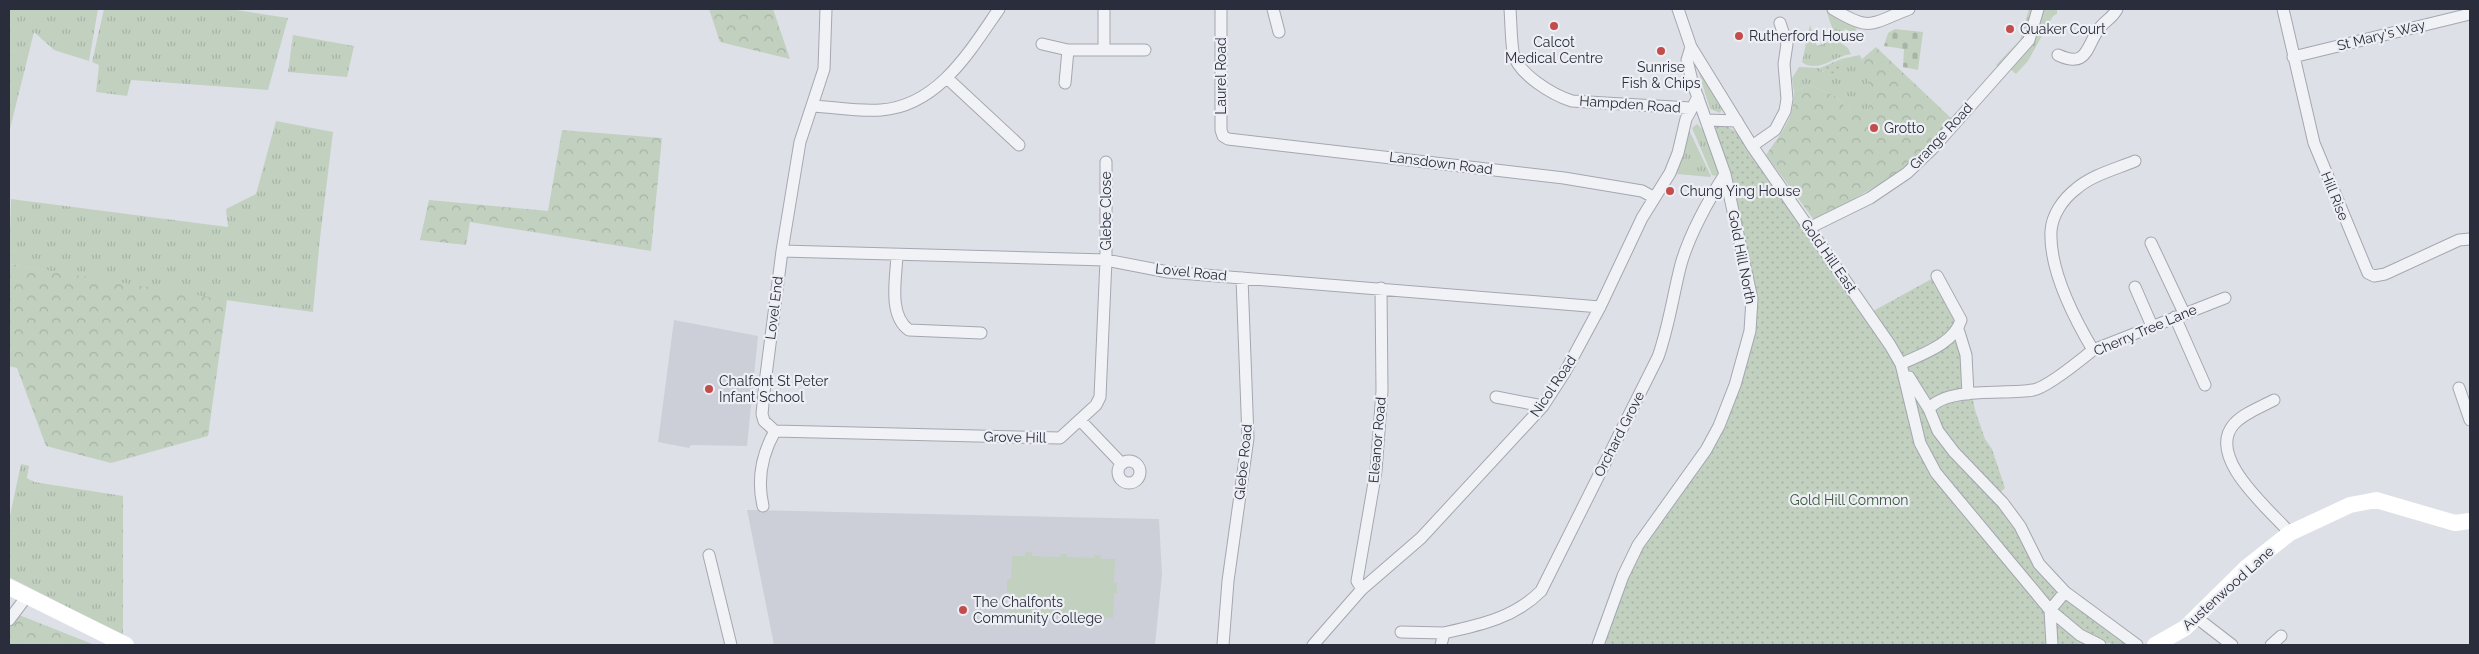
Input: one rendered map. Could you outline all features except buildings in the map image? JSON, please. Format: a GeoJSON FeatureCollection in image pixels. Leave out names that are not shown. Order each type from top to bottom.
{"type":"FeatureCollection","features":[{"type":"Feature","properties":{"kind":"street","name":"Lovel End"},"geometry":{"type":"LineString","coordinates":[[775,431],[764,420],[762,406],[782,250],[800,142],[824,69],[826,9]]}},
{"type":"Feature","properties":{"kind":"street"},"geometry":{"type":"LineString","coordinates":[[812,106],[882,110],[921,100],[947,78],[998,9]]}},
{"type":"Feature","properties":{"kind":"street"},"geometry":{"type":"LineString","coordinates":[[1104,9],[1104,49]]}},
{"type":"Feature","properties":{"kind":"street","name":"Laurel Road"},"geometry":{"type":"LineString","coordinates":[[1221,9],[1221,130],[1223,136],[1228,139]]}},
{"type":"Feature","properties":{"kind":"street"},"geometry":{"type":"LineString","coordinates":[[1273,9],[1279,32]]}},
{"type":"Feature","properties":{"kind":"street","name":"Hampden Road"},"geometry":{"type":"LineString","coordinates":[[1510,9],[1514,54],[1517,61],[1533,79],[1554,94],[1572,101],[1690,108]]}},
{"type":"Feature","properties":{"kind":"street"},"geometry":{"type":"LineString","coordinates":[[1678,9],[1691,47]]}},
{"type":"Feature","properties":{"kind":"street"},"geometry":{"type":"LineString","coordinates":[[1833,9],[1857,23],[1869,25],[1910,9]]}},
{"type":"Feature","properties":{"kind":"street","name":"Grange Road"},"geometry":{"type":"LineString","coordinates":[[1809,228],[1870,198],[1907,173],[1933,148],[2029,40],[2038,9]]}},
{"type":"Feature","properties":{"kind":"street"},"geometry":{"type":"LineString","coordinates":[[2058,55],[2066,59],[2081,58],[2086,54],[2099,28],[2114,15],[2117,9]]}},
{"type":"Feature","properties":{"kind":"street","name":"Hill Rise"},"geometry":{"type":"LineString","coordinates":[[2283,9],[2314,143],[2368,273],[2374,276],[2385,274],[2459,240],[2470,239]]}},
{"type":"Feature","properties":{"kind":"street","name":"St Mary's Way"},"geometry":{"type":"LineString","coordinates":[[2293,57],[2470,14]]}},
{"type":"Feature","properties":{"kind":"street"},"geometry":{"type":"LineString","coordinates":[[1752,146],[1776,130],[1785,111],[1787,99],[1784,64],[1787,44],[1780,24]]}},
{"type":"Feature","properties":{"kind":"street"},"geometry":{"type":"LineString","coordinates":[[1042,44],[1068,50],[1144,50]]}},
{"type":"Feature","properties":{"kind":"street","name":"Gold Hill North"},"geometry":{"type":"LineString","coordinates":[[1598,645],[1622,576],[1638,545],[1706,450],[1719,426],[1735,385],[1750,331],[1752,300],[1725,174],[1687,60],[1691,47]]}},
{"type":"Feature","properties":{"kind":"street","name":"Gold Hill East"},"geometry":{"type":"LineString","coordinates":[[1691,47],[1752,146],[1879,327],[1902,370],[1915,427],[1936,473],[2050,610],[2080,634],[2100,645]]}},
{"type":"Feature","properties":{"kind":"street"},"geometry":{"type":"LineString","coordinates":[[1065,84],[1068,50]]}},
{"type":"Feature","properties":{"kind":"street"},"geometry":{"type":"LineString","coordinates":[[947,78],[1019,144]]}},
{"type":"Feature","properties":{"kind":"street","name":"Nicol Road"},"geometry":{"type":"LineString","coordinates":[[1313,645],[1362,589],[1421,538],[1543,406],[1565,372],[1600,307],[1653,197],[1674,163],[1690,108],[1698,97]]}},
{"type":"Feature","properties":{"kind":"street"},"geometry":{"type":"LineString","coordinates":[[1707,120],[1737,121]]}},
{"type":"Feature","properties":{"kind":"street","name":"Lansdown Road"},"geometry":{"type":"LineString","coordinates":[[1228,139],[1564,178],[1642,191],[1653,197]]}},
{"type":"Feature","properties":{"kind":"street"},"geometry":{"type":"LineString","coordinates":[[2093,350],[2078,324],[2057,271],[2051,230],[2055,214],[2076,188],[2135,161]]}},
{"type":"Feature","properties":{"kind":"street","name":"Glebe Close"},"geometry":{"type":"LineString","coordinates":[[1106,162],[1106,260]]}},
{"type":"Feature","properties":{"kind":"street","name":"Orchard Grove"},"geometry":{"type":"LineString","coordinates":[[1401,632],[1444,633],[1490,623],[1527,605],[1541,591],[1658,357],[1668,331],[1682,262],[1697,226],[1725,174]]}},
{"type":"Feature","properties":{"kind":"street"},"geometry":{"type":"LineString","coordinates":[[2151,243],[2205,385]]}},
{"type":"Feature","properties":{"kind":"street","name":"Lovel Road"},"geometry":{"type":"LineString","coordinates":[[782,250],[1106,260],[1168,272],[1600,307]]}},
{"type":"Feature","properties":{"kind":"street"},"geometry":{"type":"LineString","coordinates":[[897,255],[896,314],[902,325],[909,330],[981,333]]}},
{"type":"Feature","properties":{"kind":"street","name":"Grove Hill"},"geometry":{"type":"LineString","coordinates":[[775,431],[1060,438],[1096,405],[1100,397],[1106,260]]}},
{"type":"Feature","properties":{"kind":"street"},"geometry":{"type":"LineString","coordinates":[[1937,276],[1961,320],[1958,329],[1943,343],[1902,370],[1909,377],[1929,409],[1938,431],[1954,452],[2003,503],[2020,526],[2039,564],[2066,592],[2137,645]]}},
{"type":"Feature","properties":{"kind":"street","name":"Glebe Road"},"geometry":{"type":"LineString","coordinates":[[1222,645],[1228,581],[1248,438],[1242,278]]}},
{"type":"Feature","properties":{"kind":"street"},"geometry":{"type":"LineString","coordinates":[[2134,287],[2152,326]]}},
{"type":"Feature","properties":{"kind":"street","name":"Eleanor Road"},"geometry":{"type":"LineString","coordinates":[[1362,589],[1357,581],[1376,471],[1381,401],[1382,288]]}},
{"type":"Feature","properties":{"kind":"street","name":"Cherry Tree Lane"},"geometry":{"type":"LineString","coordinates":[[1915,427],[1932,405],[1948,397],[2035,390],[2078,363],[2093,350],[2225,298]]}},
{"type":"Feature","properties":{"kind":"street"},"geometry":{"type":"LineString","coordinates":[[1958,329],[1966,355],[1968,394]]}},
{"type":"Feature","properties":{"kind":"street"},"geometry":{"type":"LineString","coordinates":[[2459,388],[2470,420]]}},
{"type":"Feature","properties":{"kind":"street"},"geometry":{"type":"LineString","coordinates":[[1496,397],[1543,406]]}},
{"type":"Feature","properties":{"kind":"street"},"geometry":{"type":"LineString","coordinates":[[2274,400],[2242,416],[2232,426],[2226,448],[2228,458],[2238,475],[2290,533]]}},
{"type":"Feature","properties":{"kind":"street"},"geometry":{"type":"LineString","coordinates":[[1080,420],[1122,464]]}},
{"type":"Feature","properties":{"kind":"street"},"geometry":{"type":"LineString","coordinates":[[763,506],[761,477],[763,461],[767,445],[775,431]]}},
{"type":"Feature","properties":{"kind":"street","name":"Austenwood Lane"},"geometry":{"type":"LineString","coordinates":[[2154,645],[2174,636],[2197,618],[2247,567],[2290,533],[2350,505],[2376,500],[2455,523],[2470,520]]}},
{"type":"Feature","properties":{"kind":"street"},"geometry":{"type":"LineString","coordinates":[[709,555],[731,645]]}},
{"type":"Feature","properties":{"kind":"street"},"geometry":{"type":"LineString","coordinates":[[9,587],[126,645]]}},
{"type":"Feature","properties":{"kind":"street"},"geometry":{"type":"LineString","coordinates":[[2052,645],[2050,610],[2066,592]]}},
{"type":"Feature","properties":{"kind":"street"},"geometry":{"type":"LineString","coordinates":[[9,620],[27,596]]}},
{"type":"Feature","properties":{"kind":"street"},"geometry":{"type":"LineString","coordinates":[[2197,618],[2232,645]]}},
{"type":"Feature","properties":{"kind":"street"},"geometry":{"type":"LineString","coordinates":[[1441,645],[1444,633]]}},
{"type":"Feature","properties":{"kind":"street"},"geometry":{"type":"LineString","coordinates":[[2271,645],[2281,636]]}},
{"type":"Feature","properties":{"kind":"shaded area","name":"Chalfont St Peter Infant School"},"geometry":{"type":"Polygon","coordinates":[[[674,320],[758,336],[747,446],[691,445],[689,448],[658,442],[674,320]]]}},
{"type":"Feature","properties":{"kind":"shaded area","name":"The Chalfonts Community College"},"geometry":{"type":"Polygon","coordinates":[[[747,510],[1159,519],[1162,575],[1155,645],[774,645],[747,510]]]}},
{"type":"Feature","properties":{"kind":"green space"},"geometry":{"type":"Polygon","coordinates":[[[9,9],[98,9],[89,61],[54,50],[34,32],[9,133],[9,9]]]}},
{"type":"Feature","properties":{"kind":"green space"},"geometry":{"type":"Polygon","coordinates":[[[104,9],[230,9],[288,18],[268,90],[131,80],[127,96],[96,92],[99,65],[92,62],[104,9]]]}},
{"type":"Feature","properties":{"kind":"green space"},"geometry":{"type":"Polygon","coordinates":[[[709,9],[773,9],[790,59],[720,42],[709,9]]]}},
{"type":"Feature","properties":{"kind":"green space"},"geometry":{"type":"Polygon","coordinates":[[[2029,9],[2034,9],[2026,36],[2010,52],[2011,56],[1999,68],[1996,65],[2020,40],[2029,9]]]}},
{"type":"Feature","properties":{"kind":"green space"},"geometry":{"type":"Polygon","coordinates":[[[2041,9],[2057,9],[2057,14],[2053,16],[2028,61],[2016,74],[2009,68],[2041,9]]]}},
{"type":"Feature","properties":{"kind":"green space"},"geometry":{"type":"Polygon","coordinates":[[[1826,10],[1857,29],[1853,33],[1845,29],[1838,41],[1848,48],[1851,54],[1820,65],[1808,65],[1802,62],[1810,25],[1817,46],[1836,39],[1826,10]]]}},
{"type":"Feature","properties":{"kind":"green space"},"geometry":{"type":"Polygon","coordinates":[[[1895,29],[1923,32],[1918,70],[1903,67],[1904,49],[1884,46],[1888,33],[1895,29]]]}},
{"type":"Feature","properties":{"kind":"green space"},"geometry":{"type":"Polygon","coordinates":[[[293,35],[354,46],[347,77],[288,72],[293,35]]]}},
{"type":"Feature","properties":{"kind":"green space"},"geometry":{"type":"Polygon","coordinates":[[[1876,47],[1952,119],[1937,137],[1906,166],[1872,189],[1814,220],[1766,155],[1786,126],[1792,111],[1794,92],[1809,85],[1835,96],[1852,114],[1867,113],[1870,107],[1871,93],[1862,59],[1876,47]]]}},
{"type":"Feature","properties":{"kind":"green space"},"geometry":{"type":"Polygon","coordinates":[[[1860,55],[1868,76],[1871,92],[1870,107],[1867,114],[1852,114],[1835,96],[1809,85],[1794,92],[1792,78],[1799,67],[1820,68],[1823,72],[1842,66],[1841,59],[1860,55]]]}},
{"type":"Feature","properties":{"kind":"green space"},"geometry":{"type":"Polygon","coordinates":[[[1841,59],[1842,66],[1837,73],[1826,74],[1820,68],[1841,59]]]}},
{"type":"Feature","properties":{"kind":"green space"},"geometry":{"type":"Polygon","coordinates":[[[1698,70],[1722,109],[1720,113],[1710,109],[1698,70]]]}},
{"type":"Feature","properties":{"kind":"green space"},"geometry":{"type":"Polygon","coordinates":[[[276,121],[333,132],[313,312],[196,296],[9,264],[11,199],[228,227],[226,209],[256,194],[276,121]]]}},
{"type":"Feature","properties":{"kind":"green space"},"geometry":{"type":"Polygon","coordinates":[[[1697,124],[1704,131],[1718,172],[1716,176],[1712,175],[1692,128],[1697,124]]]}},
{"type":"Feature","properties":{"kind":"green space","name":"Gold Hill Common"},"geometry":{"type":"Polygon","coordinates":[[[1717,125],[1728,127],[1738,133],[1866,315],[1935,277],[1956,314],[1975,410],[1985,439],[1992,449],[2005,488],[1995,497],[2004,508],[2035,566],[2128,645],[2115,645],[2096,639],[2086,645],[1601,645],[1639,550],[1698,467],[1755,323],[1715,129],[1717,125]]]}},
{"type":"Feature","properties":{"kind":"green space"},"geometry":{"type":"Polygon","coordinates":[[[562,130],[662,138],[651,251],[470,222],[466,245],[420,240],[429,200],[548,211],[562,130]]]}},
{"type":"Feature","properties":{"kind":"green space"},"geometry":{"type":"Polygon","coordinates":[[[1689,130],[1711,176],[1710,177],[1677,174],[1689,130]]]}},
{"type":"Feature","properties":{"kind":"green space"},"geometry":{"type":"Polygon","coordinates":[[[9,264],[227,300],[208,436],[111,463],[46,446],[17,368],[9,366],[9,264]]]}},
{"type":"Feature","properties":{"kind":"green space"},"geometry":{"type":"Polygon","coordinates":[[[21,464],[29,466],[27,478],[34,482],[123,496],[123,636],[9,577],[9,520],[21,464]]]}},
{"type":"Feature","properties":{"kind":"green space"},"geometry":{"type":"Polygon","coordinates":[[[1025,552],[1032,552],[1032,556],[1060,557],[1060,554],[1067,554],[1067,557],[1094,558],[1094,555],[1101,555],[1101,559],[1115,559],[1114,583],[1117,583],[1117,593],[1114,594],[1113,618],[1099,617],[1099,620],[1093,620],[1093,618],[1065,617],[1065,619],[1059,619],[1059,616],[1030,615],[1030,618],[1025,618],[1024,615],[1010,615],[1010,592],[1007,591],[1007,579],[1011,579],[1012,556],[1025,556],[1025,552]]]}},
{"type":"Feature","properties":{"kind":"green space"},"geometry":{"type":"Polygon","coordinates":[[[9,611],[95,645],[9,645],[9,611]]]}},
{"type":"Feature","properties":{"kind":"place","name":"Calcot Medical Centre"},"geometry":{"type":"Point","coordinates":[1554,26]}},
{"type":"Feature","properties":{"kind":"place","name":"Quaker Court"},"geometry":{"type":"Point","coordinates":[2010,29]}},
{"type":"Feature","properties":{"kind":"place","name":"Rutherford House"},"geometry":{"type":"Point","coordinates":[1739,36]}},
{"type":"Feature","properties":{"kind":"place","name":"Sunrise Fish & Chips"},"geometry":{"type":"Point","coordinates":[1661,51]}},
{"type":"Feature","properties":{"kind":"place","name":"Grotto"},"geometry":{"type":"Point","coordinates":[1874,128]}},
{"type":"Feature","properties":{"kind":"place","name":"Chung Ying House"},"geometry":{"type":"Point","coordinates":[1670,191]}},
{"type":"Feature","properties":{"kind":"place","name":"Chalfont St Peter Infant School"},"geometry":{"type":"Point","coordinates":[709,389]}},
{"type":"Feature","properties":{"kind":"place","name":"The Chalfonts Community College"},"geometry":{"type":"Point","coordinates":[963,610]}}]}
